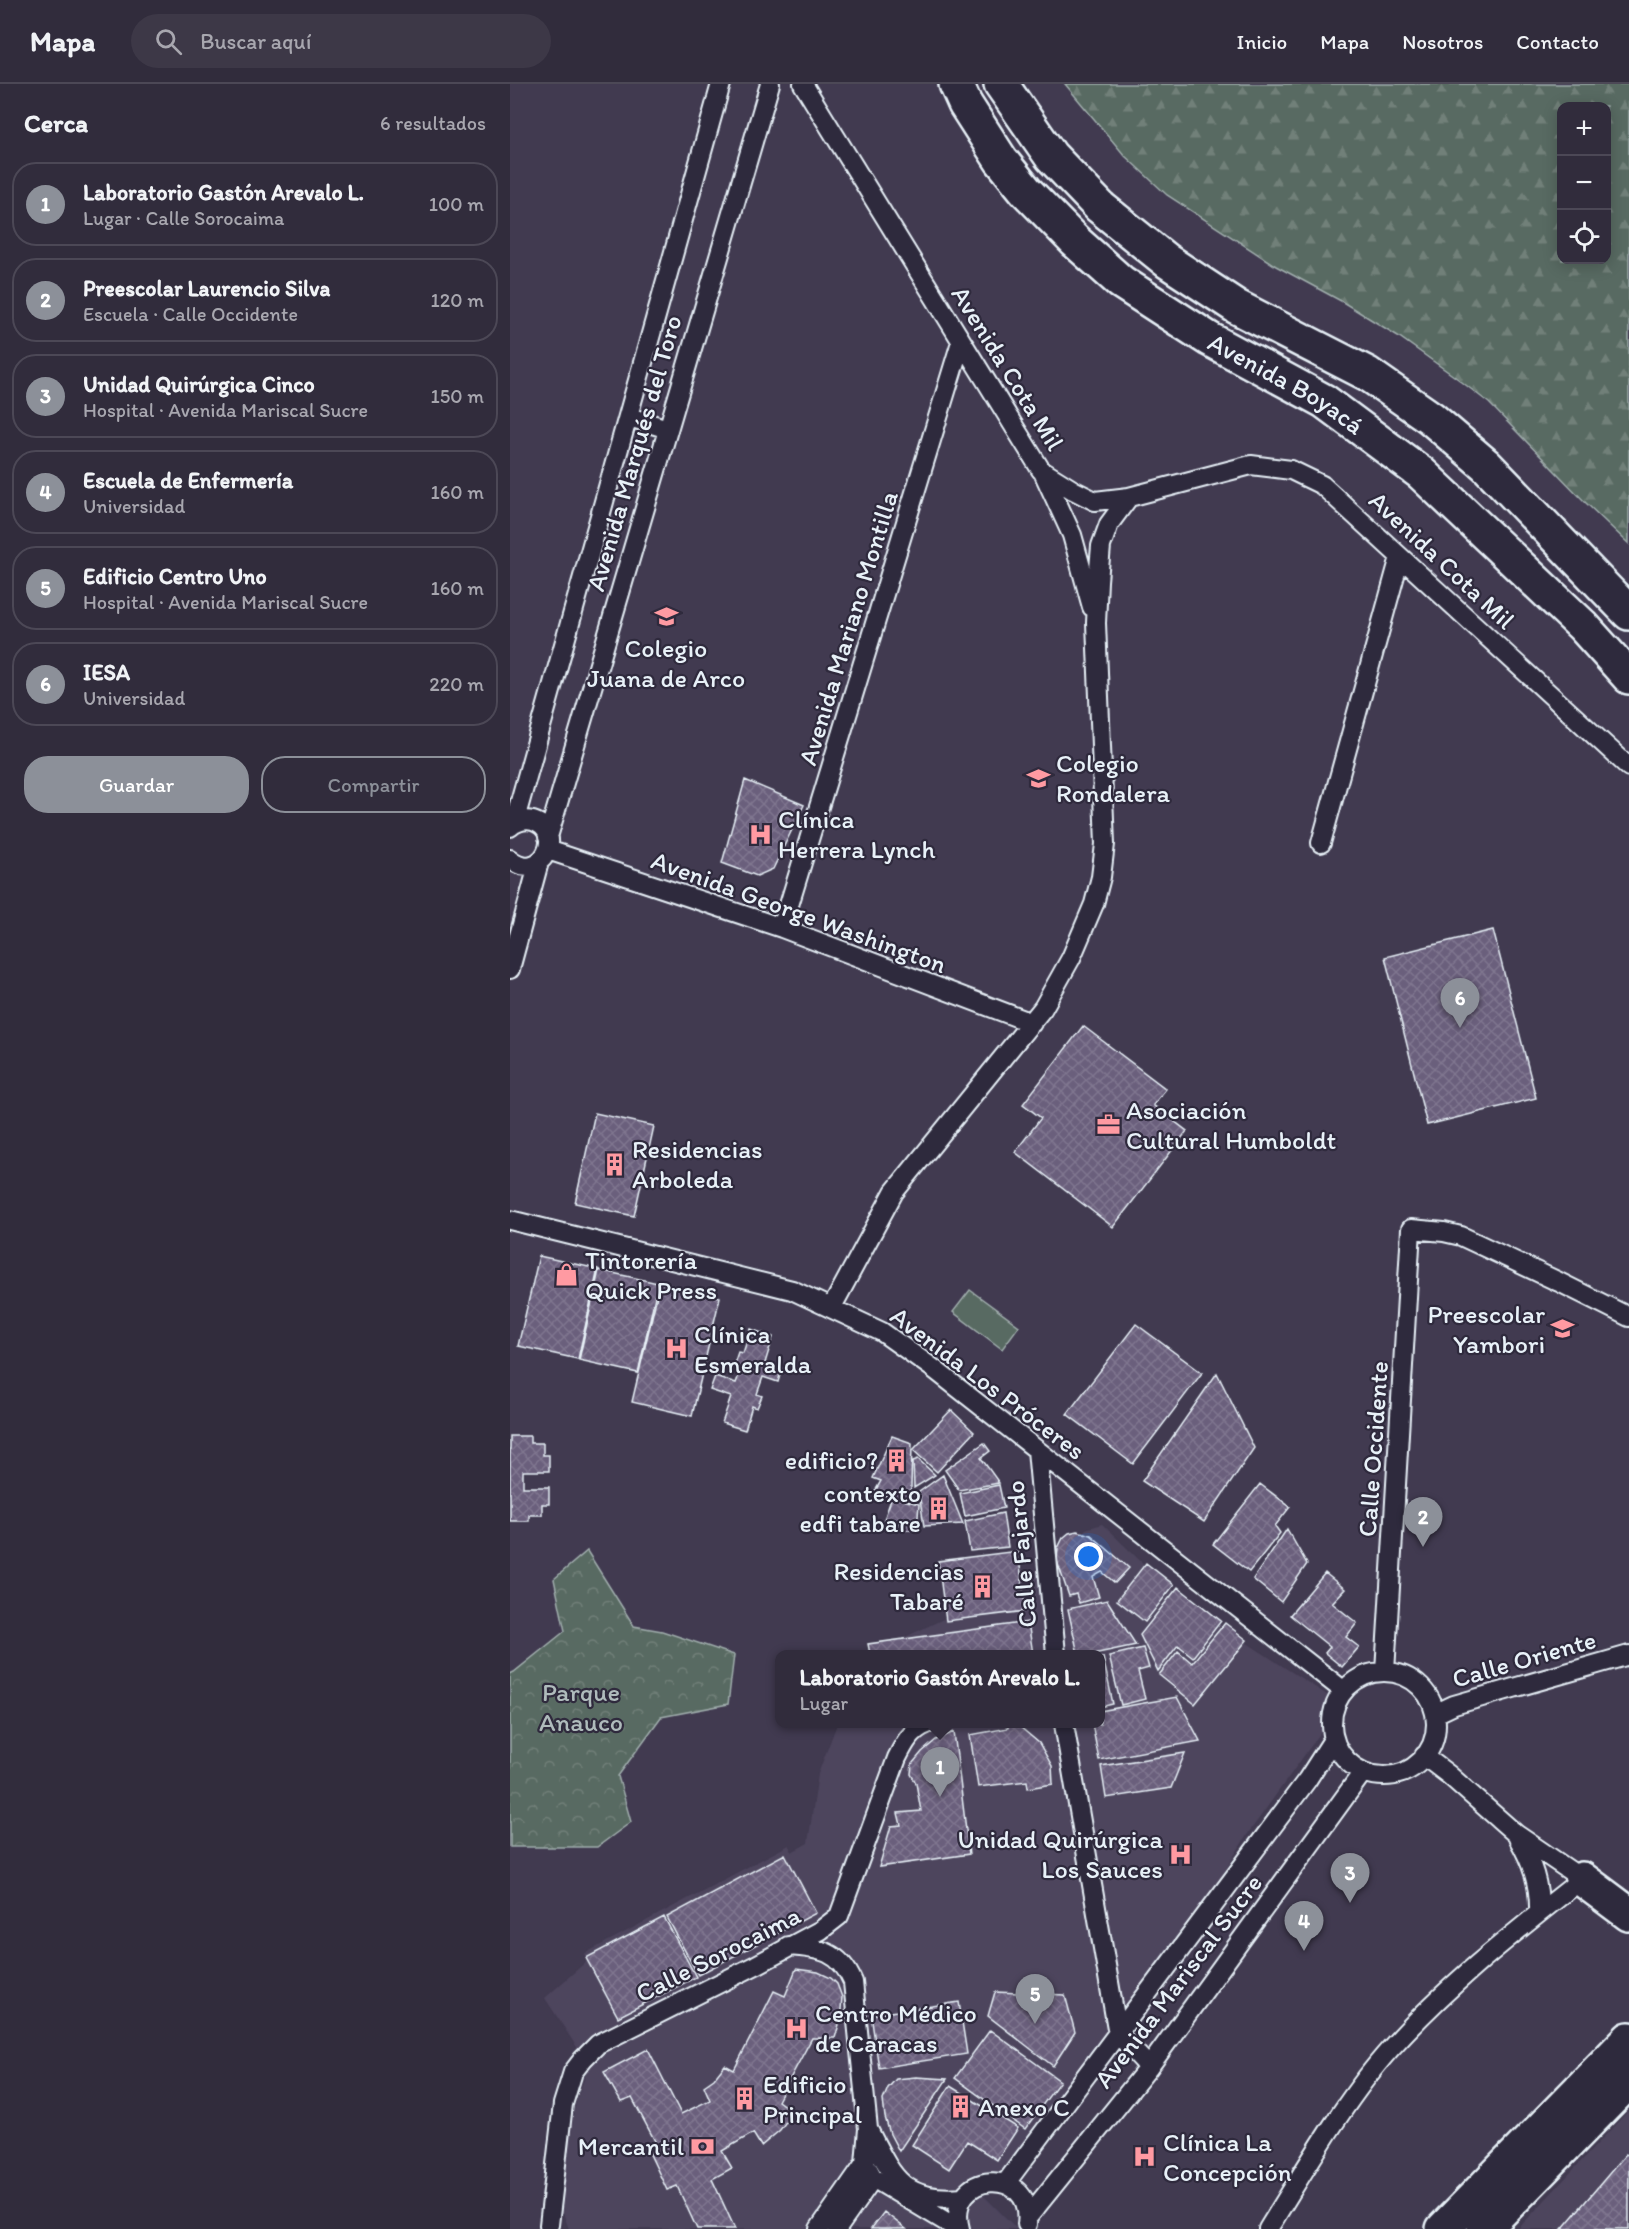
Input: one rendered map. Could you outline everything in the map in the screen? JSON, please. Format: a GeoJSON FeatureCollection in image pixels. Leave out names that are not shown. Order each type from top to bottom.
{"type":"FeatureCollection","features":[{"type":"Feature","properties":{"kind":"highway","name":"Avenida Boyacá"},"geometry":{"type":"LineString","coordinates":[[956,84],[1001,160],[1026,191],[1075,241],[1121,282],[1209,339],[1324,401],[1421,473],[1583,626],[1629,677]]}},
{"type":"Feature","properties":{"kind":"highway","name":"Avenida Boyacá"},"geometry":{"type":"LineString","coordinates":[[1001,84],[1051,156],[1100,207],[1167,261],[1237,307],[1368,374],[1431,418],[1486,465],[1629,613]]}},
{"type":"Feature","properties":{"kind":"highway"},"geometry":{"type":"LineString","coordinates":[[1582,1879],[1629,1914]]}},
{"type":"Feature","properties":{"kind":"highway"},"geometry":{"type":"LineString","coordinates":[[1443,2229],[1629,2039]]}},
{"type":"Feature","properties":{"kind":"highway"},"geometry":{"type":"LineString","coordinates":[[1484,2229],[1629,2081]]}},
{"type":"Feature","properties":{"kind":"street","name":"Avenida Marqués del Toro"},"geometry":{"type":"LineString","coordinates":[[512,825],[629,417],[721,84]]}},
{"type":"Feature","properties":{"kind":"street","name":"Avenida Marqués del Toro"},"geometry":{"type":"LineString","coordinates":[[510,969],[770,84]]}},
{"type":"Feature","properties":{"kind":"street","name":"Avenida Cota Mil"},"geometry":{"type":"LineString","coordinates":[[802,84],[1041,470],[1095,501],[1129,497],[1251,465],[1291,470],[1322,485],[1629,768]]}},
{"type":"Feature","properties":{"kind":"street","name":"Avenida Mariano Montilla"},"geometry":{"type":"LineString","coordinates":[[782,928],[961,342]]}},
{"type":"Feature","properties":{"kind":"street"},"geometry":{"type":"LineString","coordinates":[[629,417],[668,429]]}},
{"type":"Feature","properties":{"kind":"street"},"geometry":{"type":"LineString","coordinates":[[1041,470],[1072,535],[1096,623]]}},
{"type":"Feature","properties":{"kind":"street"},"geometry":{"type":"LineString","coordinates":[[832,1307],[894,1192],[1043,1008],[1071,958],[1094,904],[1101,878],[1105,844],[1096,623],[1101,546],[1109,525],[1129,497]]}},
{"type":"Feature","properties":{"kind":"street"},"geometry":{"type":"LineString","coordinates":[[1322,843],[1400,557]]}},
{"type":"Feature","properties":{"kind":"street","name":"Avenida Marqués del Toro"},"geometry":{"type":"LineString","coordinates":[[512,825],[528,820],[541,825],[545,850]]}},
{"type":"Feature","properties":{"kind":"street"},"geometry":{"type":"LineString","coordinates":[[510,859],[518,865],[525,866],[545,850]]}},
{"type":"Feature","properties":{"kind":"street","name":"Avenida George Washington"},"geometry":{"type":"LineString","coordinates":[[545,850],[782,928],[1032,1023]]}},
{"type":"Feature","properties":{"kind":"street","name":"Avenida Los Próceres"},"geometry":{"type":"LineString","coordinates":[[510,1220],[792,1290],[882,1332],[934,1369],[1344,1691]]}},
{"type":"Feature","properties":{"kind":"street","name":"Calle Occidente"},"geometry":{"type":"LineString","coordinates":[[1385,1672],[1411,1229],[1461,1236],[1629,1317]]}},
{"type":"Feature","properties":{"kind":"street","name":"Calle Fajardo"},"geometry":{"type":"LineString","coordinates":[[1037,1450],[1056,1650]]}},
{"type":"Feature","properties":{"kind":"street","name":"Calle Oriente"},"geometry":{"type":"LineString","coordinates":[[1435,1714],[1454,1706],[1629,1655]]}},
{"type":"Feature","properties":{"kind":"street"},"geometry":{"type":"LineString","coordinates":[[1385,1672],[1399,1674],[1412,1680],[1423,1689],[1431,1701],[1436,1729],[1425,1756],[1415,1766],[1390,1775],[1376,1775],[1364,1772],[1345,1758],[1334,1738],[1333,1713],[1344,1691],[1362,1677],[1385,1672]]}},
{"type":"Feature","properties":{"kind":"street","name":"Calle Sorocaima"},"geometry":{"type":"LineString","coordinates":[[549,2228],[563,2104],[573,2072],[598,2044],[756,1965],[821,1930],[839,1916],[897,1758],[907,1739],[919,1728]]}},
{"type":"Feature","properties":{"kind":"street"},"geometry":{"type":"LineString","coordinates":[[1065,1728],[1118,2034],[1149,2067]]}},
{"type":"Feature","properties":{"kind":"street","name":"Avenida Mariscal Sucre"},"geometry":{"type":"LineString","coordinates":[[1005,2184],[1307,1780],[1334,1738]]}},
{"type":"Feature","properties":{"kind":"street"},"geometry":{"type":"LineString","coordinates":[[1268,2229],[1355,2094],[1389,2050],[1426,2011],[1494,1948],[1582,1879],[1516,1834],[1425,1756]]}},
{"type":"Feature","properties":{"kind":"street","name":"Avenida Mariscal Sucre"},"geometry":{"type":"LineString","coordinates":[[1027,2223],[1149,2067],[1364,1772]]}},
{"type":"Feature","properties":{"kind":"street"},"geometry":{"type":"LineString","coordinates":[[1516,1834],[1534,1871],[1540,1895],[1539,1913]]}},
{"type":"Feature","properties":{"kind":"street"},"geometry":{"type":"LineString","coordinates":[[788,1946],[808,1947],[826,1952],[842,1961],[853,1982],[868,2129],[869,2170],[837,2229]]}},
{"type":"Feature","properties":{"kind":"street"},"geometry":{"type":"LineString","coordinates":[[868,2129],[885,2163],[900,2183],[913,2193],[942,2199],[963,2197]]}},
{"type":"Feature","properties":{"kind":"street"},"geometry":{"type":"LineString","coordinates":[[819,2229],[869,2170]]}},
{"type":"Feature","properties":{"kind":"street"},"geometry":{"type":"LineString","coordinates":[[869,2170],[959,2229]]}},
{"type":"Feature","properties":{"kind":"street"},"geometry":{"type":"LineString","coordinates":[[959,2229],[957,2213],[963,2197],[977,2185],[986,2182],[1005,2184],[1022,2197],[1027,2223]]}},
{"type":"Feature","properties":{"kind":"shaded area"},"geometry":{"type":"Polygon","coordinates":[[[1102,1524],[1158,1578],[1230,1632],[1327,1695],[1331,1703],[1331,1713],[1326,1725],[1247,1835],[1192,1924],[1005,2178],[975,2187],[1017,2229],[569,2229],[562,2210],[564,2156],[577,2098],[589,2066],[545,1998],[587,1961],[584,1954],[789,1845],[792,1852],[808,1843],[818,1774],[835,1728],[1105,1728],[1105,1650],[889,1650],[899,1640],[1028,1579],[1052,1563],[1063,1546],[1086,1529],[1102,1524]]]}},
{"type":"Feature","properties":{"kind":"shaded area"},"geometry":{"type":"Polygon","coordinates":[[[1629,2110],[1629,2229],[1518,2229],[1629,2110]]]}},
{"type":"Feature","properties":{"kind":"green space"},"geometry":{"type":"Polygon","coordinates":[[[1065,84],[1629,84],[1629,544],[1489,403],[1458,379],[1398,336],[1341,301],[1276,266],[1167,195],[1125,156],[1065,84]]]}},
{"type":"Feature","properties":{"kind":"green space"},"geometry":{"type":"Polygon","coordinates":[[[970,1290],[1019,1326],[1002,1349],[953,1312],[970,1290]]]}},
{"type":"Feature","properties":{"kind":"green space","name":"Parque Anauco"},"geometry":{"type":"Polygon","coordinates":[[[587,1551],[634,1626],[662,1631],[734,1655],[728,1704],[661,1717],[618,1776],[631,1822],[597,1847],[510,1847],[510,1674],[565,1631],[554,1579],[587,1551]]]}},
{"type":"Feature","properties":{"kind":"building","name":"Clínica Herrera Lynch"},"geometry":{"type":"Polygon","coordinates":[[[745,780],[804,805],[773,869],[757,876],[722,863],[745,780]]]}},
{"type":"Feature","properties":{"kind":"building"},"geometry":{"type":"Polygon","coordinates":[[[1493,930],[1536,1098],[1427,1125],[1385,957],[1493,930]]]}},
{"type":"Feature","properties":{"kind":"building","name":"Asociación Cultural Humboldt"},"geometry":{"type":"Polygon","coordinates":[[[1083,1026],[1166,1089],[1153,1105],[1187,1131],[1113,1227],[1015,1152],[1041,1118],[1023,1104],[1083,1026]]]}},
{"type":"Feature","properties":{"kind":"building","name":"Residencias Arboleda"},"geometry":{"type":"Polygon","coordinates":[[[595,1113],[654,1126],[634,1216],[575,1203],[595,1113]]]}},
{"type":"Feature","properties":{"kind":"building"},"geometry":{"type":"Polygon","coordinates":[[[539,1256],[598,1269],[578,1359],[518,1346],[539,1256]]]}},
{"type":"Feature","properties":{"kind":"building"},"geometry":{"type":"Polygon","coordinates":[[[599,1270],[658,1283],[638,1373],[579,1360],[599,1270]]]}},
{"type":"Feature","properties":{"kind":"building","name":"Clínica Esmeralda"},"geometry":{"type":"Polygon","coordinates":[[[660,1283],[720,1297],[692,1416],[632,1402],[660,1283]]]}},
{"type":"Feature","properties":{"kind":"building"},"geometry":{"type":"Polygon","coordinates":[[[1136,1324],[1202,1373],[1133,1464],[1067,1414],[1136,1324]]]}},
{"type":"Feature","properties":{"kind":"building"},"geometry":{"type":"Polygon","coordinates":[[[751,1329],[773,1337],[765,1363],[782,1368],[778,1382],[763,1377],[757,1394],[762,1396],[757,1408],[752,1406],[745,1430],[722,1423],[731,1397],[710,1390],[715,1376],[736,1383],[740,1372],[732,1370],[738,1352],[743,1353],[751,1329]]]}},
{"type":"Feature","properties":{"kind":"building"},"geometry":{"type":"Polygon","coordinates":[[[1217,1373],[1254,1448],[1204,1522],[1142,1481],[1217,1373]]]}},
{"type":"Feature","properties":{"kind":"building"},"geometry":{"type":"Polygon","coordinates":[[[951,1410],[974,1432],[937,1472],[913,1450],[951,1410]]]}},
{"type":"Feature","properties":{"kind":"building"},"geometry":{"type":"Polygon","coordinates":[[[510,1436],[530,1436],[530,1443],[543,1443],[543,1455],[549,1455],[549,1471],[523,1471],[523,1487],[549,1487],[549,1504],[542,1504],[542,1515],[529,1515],[529,1521],[510,1521],[510,1436]]]}},
{"type":"Feature","properties":{"kind":"building","name":"edificio?"},"geometry":{"type":"Polygon","coordinates":[[[892,1436],[912,1443],[911,1489],[905,1500],[874,1493],[881,1481],[873,1478],[892,1436]]]}},
{"type":"Feature","properties":{"kind":"building"},"geometry":{"type":"Polygon","coordinates":[[[984,1443],[990,1451],[981,1458],[999,1483],[959,1490],[945,1470],[984,1443]]]}},
{"type":"Feature","properties":{"kind":"building"},"geometry":{"type":"Polygon","coordinates":[[[918,1459],[935,1475],[914,1488],[913,1461],[918,1459]]]}},
{"type":"Feature","properties":{"kind":"building","name":"contexto edfi tabare"},"geometry":{"type":"Polygon","coordinates":[[[943,1475],[963,1524],[924,1526],[919,1492],[943,1475]]]}},
{"type":"Feature","properties":{"kind":"building"},"geometry":{"type":"Polygon","coordinates":[[[1260,1484],[1290,1507],[1275,1526],[1280,1533],[1249,1572],[1213,1544],[1260,1484]]]}},
{"type":"Feature","properties":{"kind":"building"},"geometry":{"type":"Polygon","coordinates":[[[999,1485],[1004,1508],[965,1516],[960,1493],[999,1485]]]}},
{"type":"Feature","properties":{"kind":"building"},"geometry":{"type":"Polygon","coordinates":[[[892,1497],[919,1504],[917,1530],[903,1530],[898,1522],[896,1528],[881,1528],[892,1497]]]}},
{"type":"Feature","properties":{"kind":"building"},"geometry":{"type":"Polygon","coordinates":[[[1003,1513],[1008,1547],[970,1551],[965,1521],[1003,1513]]]}},
{"type":"Feature","properties":{"kind":"building"},"geometry":{"type":"Polygon","coordinates":[[[1287,1529],[1307,1564],[1281,1602],[1253,1579],[1287,1529]]]}},
{"type":"Feature","properties":{"kind":"building"},"geometry":{"type":"Polygon","coordinates":[[[1077,1531],[1091,1535],[1129,1568],[1115,1583],[1102,1572],[1093,1577],[1099,1597],[1079,1603],[1076,1594],[1069,1596],[1057,1561],[1058,1548],[1063,1538],[1077,1531]]]}},
{"type":"Feature","properties":{"kind":"building","name":"Residencias Tabaré"},"geometry":{"type":"Polygon","coordinates":[[[1018,1551],[1026,1611],[946,1621],[938,1561],[1018,1551]]]}},
{"type":"Feature","properties":{"kind":"building"},"geometry":{"type":"Polygon","coordinates":[[[1146,1563],[1174,1585],[1145,1622],[1117,1600],[1146,1563]]]}},
{"type":"Feature","properties":{"kind":"building"},"geometry":{"type":"Polygon","coordinates":[[[1325,1573],[1345,1589],[1332,1603],[1357,1623],[1346,1637],[1359,1647],[1342,1667],[1325,1653],[1330,1647],[1290,1615],[1325,1573]]]}},
{"type":"Feature","properties":{"kind":"building"},"geometry":{"type":"Polygon","coordinates":[[[1178,1587],[1221,1621],[1193,1657],[1178,1645],[1158,1671],[1140,1635],[1178,1587]]]}},
{"type":"Feature","properties":{"kind":"building"},"geometry":{"type":"Polygon","coordinates":[[[1107,1600],[1136,1645],[1105,1651],[1077,1650],[1068,1609],[1107,1600]]]}},
{"type":"Feature","properties":{"kind":"building"},"geometry":{"type":"Polygon","coordinates":[[[1028,1622],[1032,1650],[869,1650],[868,1644],[1028,1622]]]}},
{"type":"Feature","properties":{"kind":"building"},"geometry":{"type":"Polygon","coordinates":[[[1225,1623],[1247,1640],[1195,1704],[1159,1675],[1178,1651],[1192,1663],[1225,1623]]]}},
{"type":"Feature","properties":{"kind":"building"},"geometry":{"type":"Polygon","coordinates":[[[1143,1648],[1149,1668],[1138,1671],[1145,1699],[1121,1705],[1109,1656],[1143,1648]]]}},
{"type":"Feature","properties":{"kind":"building"},"geometry":{"type":"Polygon","coordinates":[[[1105,1666],[1113,1704],[1105,1706],[1105,1666]]]}},
{"type":"Feature","properties":{"kind":"building"},"geometry":{"type":"Polygon","coordinates":[[[1177,1697],[1200,1741],[1099,1760],[1093,1728],[1105,1728],[1105,1710],[1177,1697]]]}},
{"type":"Feature","properties":{"kind":"building"},"geometry":{"type":"Polygon","coordinates":[[[1021,1728],[1039,1743],[1052,1766],[1053,1784],[1028,1788],[1027,1781],[978,1787],[970,1735],[1021,1728]]]}},
{"type":"Feature","properties":{"kind":"building"},"geometry":{"type":"Polygon","coordinates":[[[954,1732],[969,1854],[879,1867],[891,1826],[901,1825],[898,1813],[921,1811],[916,1783],[911,1774],[912,1764],[936,1740],[954,1732]]]}},
{"type":"Feature","properties":{"kind":"building"},"geometry":{"type":"Polygon","coordinates":[[[1185,1753],[1171,1788],[1106,1798],[1101,1766],[1185,1753]]]}},
{"type":"Feature","properties":{"kind":"building"},"geometry":{"type":"Polygon","coordinates":[[[785,1854],[816,1913],[698,1975],[667,1917],[785,1854]]]}},
{"type":"Feature","properties":{"kind":"building"},"geometry":{"type":"Polygon","coordinates":[[[664,1917],[696,1977],[618,2017],[586,1958],[664,1917]]]}},
{"type":"Feature","properties":{"kind":"building","name":"Edificio Principal"},"geometry":{"type":"Polygon","coordinates":[[[796,1969],[818,1972],[831,1978],[837,1984],[842,1997],[840,2021],[835,2038],[812,2038],[778,2101],[793,2112],[780,2130],[761,2146],[753,2133],[722,2151],[732,2168],[712,2179],[735,2229],[697,2229],[677,2186],[667,2190],[648,2150],[657,2145],[632,2098],[621,2102],[604,2072],[648,2049],[681,2114],[710,2100],[704,2086],[714,2079],[725,2065],[734,2070],[774,1991],[785,1996],[796,1969]]]}},
{"type":"Feature","properties":{"kind":"building"},"geometry":{"type":"Polygon","coordinates":[[[995,1992],[1065,1995],[1075,2032],[1053,2066],[988,2016],[995,1992]]]}},
{"type":"Feature","properties":{"kind":"building"},"geometry":{"type":"Polygon","coordinates":[[[959,2002],[967,2054],[879,2068],[871,2015],[959,2002]]]}},
{"type":"Feature","properties":{"kind":"building"},"geometry":{"type":"Polygon","coordinates":[[[990,2030],[1060,2081],[1025,2129],[955,2078],[990,2030]]]}},
{"type":"Feature","properties":{"kind":"building"},"geometry":{"type":"Polygon","coordinates":[[[916,2077],[947,2079],[899,2151],[890,2134],[883,2100],[888,2088],[896,2079],[916,2077]]]}},
{"type":"Feature","properties":{"kind":"building","name":"Anexo C"},"geometry":{"type":"Polygon","coordinates":[[[950,2086],[1018,2128],[997,2160],[967,2141],[949,2169],[912,2145],[950,2086]]]}},
{"type":"Feature","properties":{"kind":"building"},"geometry":{"type":"Polygon","coordinates":[[[1626,2154],[1629,2156],[1629,2229],[1562,2229],[1626,2154]]]}},
{"type":"Feature","properties":{"kind":"building"},"geometry":{"type":"Polygon","coordinates":[[[884,2212],[906,2229],[871,2229],[884,2212]]]}},
{"type":"Feature","properties":{"kind":"place","name":"Colegio Juana de Arco"},"geometry":{"type":"Point","coordinates":[666,617]}},
{"type":"Feature","properties":{"kind":"place","name":"Colegio Rondalera"},"geometry":{"type":"Point","coordinates":[1038,778]}},
{"type":"Feature","properties":{"kind":"place","name":"Clínica Herrera Lynch"},"geometry":{"type":"Point","coordinates":[760,834]}},
{"type":"Feature","properties":{"kind":"place","name":"IESA"},"geometry":{"type":"Point","coordinates":[1460,1028]}},
{"type":"Feature","properties":{"kind":"place","name":"Asociación Cultural Humboldt"},"geometry":{"type":"Point","coordinates":[1108,1125]}},
{"type":"Feature","properties":{"kind":"place","name":"Residencias Arboleda"},"geometry":{"type":"Point","coordinates":[614,1164]}},
{"type":"Feature","properties":{"kind":"place","name":"Tintorería Quick Press"},"geometry":{"type":"Point","coordinates":[567,1275]}},
{"type":"Feature","properties":{"kind":"place","name":"Preescolar Yambori"},"geometry":{"type":"Point","coordinates":[1563,1329]}},
{"type":"Feature","properties":{"kind":"place","name":"Clínica Esmeralda"},"geometry":{"type":"Point","coordinates":[676,1349]}},
{"type":"Feature","properties":{"kind":"place","name":"edificio?"},"geometry":{"type":"Point","coordinates":[896,1460]}},
{"type":"Feature","properties":{"kind":"place","name":"contexto edfi tabare"},"geometry":{"type":"Point","coordinates":[939,1508]}},
{"type":"Feature","properties":{"kind":"place","name":"Preescolar Laurencio Silva"},"geometry":{"type":"Point","coordinates":[1423,1547]}},
{"type":"Feature","properties":{"kind":"place","name":"Residencias Tabaré"},"geometry":{"type":"Point","coordinates":[982,1586]}},
{"type":"Feature","properties":{"kind":"place","name":"Laboratorio Gastón Arevalo L."},"geometry":{"type":"Point","coordinates":[940,1797]}},
{"type":"Feature","properties":{"kind":"place","name":"Unidad Quirúrgica Los Sauces"},"geometry":{"type":"Point","coordinates":[1181,1854]}},
{"type":"Feature","properties":{"kind":"place","name":"Unidad Quirúrgica Cinco"},"geometry":{"type":"Point","coordinates":[1350,1903]}},
{"type":"Feature","properties":{"kind":"place","name":"Escuela de Enfermería"},"geometry":{"type":"Point","coordinates":[1304,1951]}},
{"type":"Feature","properties":{"kind":"place","name":"Edificio Centro Uno"},"geometry":{"type":"Point","coordinates":[1035,2024]}},
{"type":"Feature","properties":{"kind":"place","name":"Centro Médico de Caracas"},"geometry":{"type":"Point","coordinates":[797,2028]}},
{"type":"Feature","properties":{"kind":"place","name":"Edificio Principal"},"geometry":{"type":"Point","coordinates":[745,2099]}},
{"type":"Feature","properties":{"kind":"place","name":"Anexo C"},"geometry":{"type":"Point","coordinates":[960,2107]}},
{"type":"Feature","properties":{"kind":"place","name":"Mercantil"},"geometry":{"type":"Point","coordinates":[702,2146]}},
{"type":"Feature","properties":{"kind":"place","name":"Clínica La Concepción"},"geometry":{"type":"Point","coordinates":[1145,2157]}}]}
